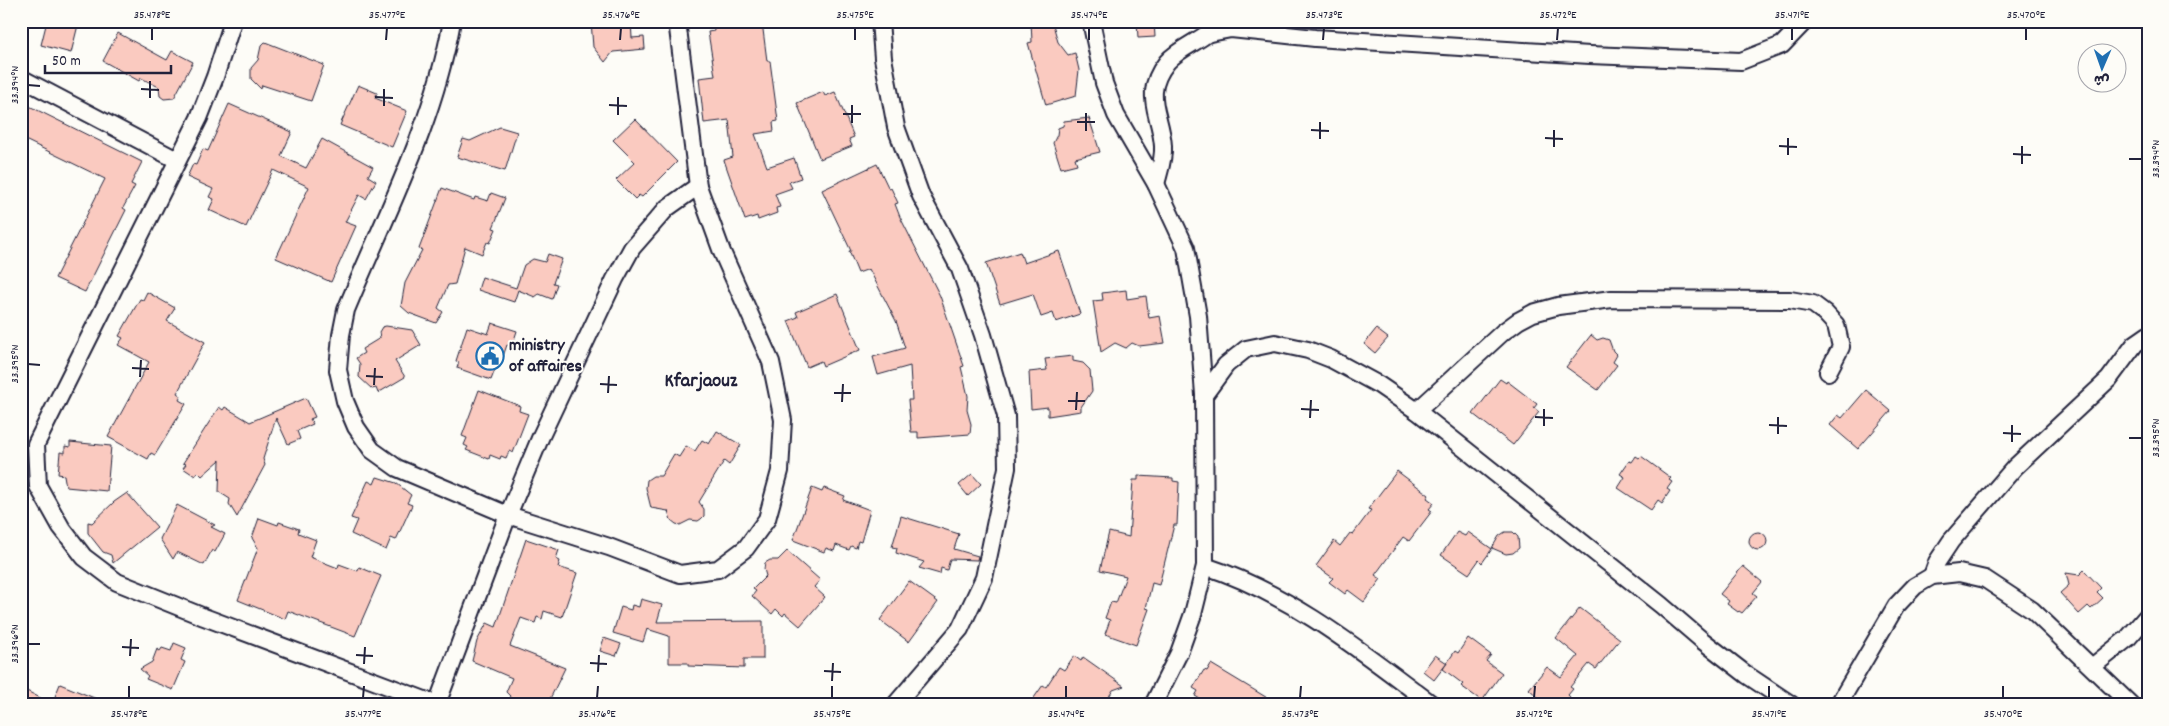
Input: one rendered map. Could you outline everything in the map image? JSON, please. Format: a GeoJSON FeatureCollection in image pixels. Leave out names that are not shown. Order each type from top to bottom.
{"type":"FeatureCollection","features":[{"type":"Feature","properties":{"kind":"street"},"geometry":{"type":"LineString","coordinates":[[233,21],[199,118],[36,444],[38,486],[61,527],[84,557],[117,582],[213,621],[437,704],[508,515],[541,436],[615,279],[632,248],[668,208],[698,186]]}},
{"type":"Feature","properties":{"kind":"street"},"geometry":{"type":"LineString","coordinates":[[452,21],[446,54],[432,104],[412,160],[346,310],[341,335],[338,370],[345,401],[356,427],[372,450],[397,468],[508,515],[609,547],[680,574],[718,570],[746,548],[767,519],[780,470],[783,420],[771,362],[722,252],[698,186],[677,21]]}},
{"type":"Feature","properties":{"kind":"street"},"geometry":{"type":"LineString","coordinates":[[880,21],[883,58],[896,127],[921,196],[960,269],[984,335],[1006,416],[1007,468],[984,578],[960,629],[895,705]]}},
{"type":"Feature","properties":{"kind":"street"},"geometry":{"type":"LineString","coordinates":[[1091,21],[1104,83],[1116,115],[1156,184],[1178,227],[1186,248],[1198,316],[1204,395],[1205,566],[1194,614],[1182,645],[1153,705]]}},
{"type":"Feature","properties":{"kind":"street"},"geometry":{"type":"LineString","coordinates":[[1156,184],[1162,162],[1163,146],[1153,99],[1155,85],[1168,61],[1210,33],[1223,21]]}},
{"type":"Feature","properties":{"kind":"street"},"geometry":{"type":"LineString","coordinates":[[1210,33],[1230,29],[1315,38],[1590,55],[1742,61],[1782,44],[1805,21]]}},
{"type":"Feature","properties":{"kind":"street"},"geometry":{"type":"LineString","coordinates":[[21,78],[177,160]]}},
{"type":"Feature","properties":{"kind":"street"},"geometry":{"type":"LineString","coordinates":[[1418,411],[1490,344],[1518,321],[1533,313],[1558,306],[1612,299],[1790,300],[1813,304],[1836,324],[1841,347],[1828,372]]}},
{"type":"Feature","properties":{"kind":"street"},"geometry":{"type":"LineString","coordinates":[[1932,576],[1937,562],[1951,541],[2015,467],[2109,379],[2135,344],[2148,335]]}},
{"type":"Feature","properties":{"kind":"street"},"geometry":{"type":"LineString","coordinates":[[1204,395],[1226,365],[1246,349],[1275,343],[1308,350],[1331,359],[1379,385],[1418,411],[1703,641],[1747,675],[1792,705]]}},
{"type":"Feature","properties":{"kind":"street"},"geometry":{"type":"LineString","coordinates":[[1205,566],[1235,576],[1274,594],[1345,639],[1416,699],[1433,705]]}},
{"type":"Feature","properties":{"kind":"street"},"geometry":{"type":"LineString","coordinates":[[1838,705],[1896,606],[1916,586],[1932,576],[1960,573],[1985,578],[2032,610],[2131,705]]}},
{"type":"Feature","properties":{"kind":"street"},"geometry":{"type":"LineString","coordinates":[[2092,667],[2128,638],[2148,615]]}},
{"type":"Feature","properties":{"kind":"building"},"geometry":{"type":"Polygon","coordinates":[[[47,21],[79,21],[71,53],[41,45],[47,21]]]}},
{"type":"Feature","properties":{"kind":"building"},"geometry":{"type":"Polygon","coordinates":[[[591,21],[631,21],[632,38],[644,37],[645,49],[613,52],[605,62],[593,47],[591,21]]]}},
{"type":"Feature","properties":{"kind":"building"},"geometry":{"type":"Polygon","coordinates":[[[713,21],[742,21],[742,25],[762,22],[767,61],[770,61],[778,121],[773,122],[774,131],[755,134],[767,167],[794,158],[801,178],[789,182],[792,188],[775,194],[780,207],[776,208],[777,213],[758,220],[757,216],[745,220],[724,160],[733,157],[729,120],[704,123],[699,78],[715,76],[708,32],[714,31],[713,21]]]}},
{"type":"Feature","properties":{"kind":"building"},"geometry":{"type":"Polygon","coordinates":[[[1031,21],[1052,21],[1058,42],[1068,55],[1075,53],[1079,70],[1076,96],[1046,105],[1028,43],[1032,42],[1031,21]]]}},
{"type":"Feature","properties":{"kind":"building"},"geometry":{"type":"Polygon","coordinates":[[[1137,21],[1154,21],[1155,37],[1138,38],[1137,21]]]}},
{"type":"Feature","properties":{"kind":"building"},"geometry":{"type":"Polygon","coordinates":[[[118,33],[167,60],[172,51],[193,62],[174,98],[164,99],[160,96],[159,87],[141,78],[139,81],[103,61],[118,33]]]}},
{"type":"Feature","properties":{"kind":"building"},"geometry":{"type":"Polygon","coordinates":[[[265,42],[324,65],[311,101],[262,85],[261,89],[251,79],[251,68],[258,60],[261,46],[265,42]]]}},
{"type":"Feature","properties":{"kind":"building"},"geometry":{"type":"Polygon","coordinates":[[[358,85],[377,93],[375,98],[407,111],[392,147],[340,125],[358,85]]]}},
{"type":"Feature","properties":{"kind":"building"},"geometry":{"type":"Polygon","coordinates":[[[823,92],[825,96],[835,92],[854,137],[849,139],[852,146],[820,159],[797,103],[823,92]]]}},
{"type":"Feature","properties":{"kind":"building"},"geometry":{"type":"Polygon","coordinates":[[[21,102],[142,162],[131,184],[135,186],[123,208],[126,210],[85,292],[55,278],[105,179],[21,138],[21,102]]]}},
{"type":"Feature","properties":{"kind":"building"},"geometry":{"type":"Polygon","coordinates":[[[229,104],[292,132],[281,156],[306,168],[322,139],[373,167],[368,176],[376,181],[366,199],[359,195],[345,222],[356,226],[331,282],[276,258],[309,187],[273,170],[246,227],[209,210],[214,199],[209,197],[213,189],[187,177],[193,164],[196,165],[203,149],[208,151],[229,104]]]}},
{"type":"Feature","properties":{"kind":"building"},"geometry":{"type":"Polygon","coordinates":[[[1089,118],[1100,152],[1075,158],[1077,164],[1061,168],[1053,143],[1058,128],[1063,126],[1064,121],[1089,118]]]}},
{"type":"Feature","properties":{"kind":"building"},"geometry":{"type":"Polygon","coordinates":[[[635,119],[677,162],[642,197],[639,195],[635,199],[616,180],[635,162],[613,140],[635,119]]]}},
{"type":"Feature","properties":{"kind":"building"},"geometry":{"type":"Polygon","coordinates":[[[500,127],[517,132],[505,171],[457,157],[463,139],[470,141],[500,127]]]}},
{"type":"Feature","properties":{"kind":"building"},"geometry":{"type":"Polygon","coordinates":[[[877,164],[889,189],[891,188],[898,203],[895,204],[900,217],[940,296],[964,366],[961,367],[968,396],[967,410],[971,424],[970,434],[918,438],[918,432],[911,432],[908,400],[912,400],[910,366],[878,375],[873,357],[905,348],[896,321],[869,269],[858,273],[849,251],[851,251],[822,190],[877,164]]]}},
{"type":"Feature","properties":{"kind":"building"},"geometry":{"type":"Polygon","coordinates":[[[442,188],[474,200],[475,197],[488,201],[491,193],[505,198],[493,228],[496,229],[490,243],[487,242],[482,254],[465,247],[455,284],[448,285],[438,308],[443,312],[436,323],[409,313],[401,306],[405,283],[422,250],[419,249],[442,188]]]}},
{"type":"Feature","properties":{"kind":"building"},"geometry":{"type":"Polygon","coordinates":[[[1059,251],[1080,314],[1056,322],[1053,313],[1041,317],[1033,294],[1000,304],[986,263],[1020,252],[1024,263],[1059,251]]]}},
{"type":"Feature","properties":{"kind":"building"},"geometry":{"type":"Polygon","coordinates":[[[548,254],[562,259],[553,283],[557,284],[552,299],[539,294],[535,297],[518,290],[514,302],[478,290],[482,277],[516,288],[524,265],[533,259],[545,262],[548,254]]]}},
{"type":"Feature","properties":{"kind":"building"},"geometry":{"type":"Polygon","coordinates":[[[1126,290],[1127,299],[1146,296],[1149,318],[1160,316],[1165,343],[1139,346],[1132,343],[1126,348],[1115,343],[1101,352],[1093,301],[1103,300],[1102,293],[1126,290]]]}},
{"type":"Feature","properties":{"kind":"building"},"geometry":{"type":"Polygon","coordinates":[[[147,292],[175,308],[167,321],[205,342],[177,393],[181,396],[179,400],[186,404],[155,455],[151,453],[148,459],[108,437],[149,362],[118,345],[123,338],[119,336],[140,299],[143,300],[147,292]]]}},
{"type":"Feature","properties":{"kind":"building"},"geometry":{"type":"Polygon","coordinates":[[[837,294],[860,350],[823,366],[821,361],[807,367],[788,321],[798,317],[796,312],[837,294]]]}},
{"type":"Feature","properties":{"kind":"building"},"geometry":{"type":"Polygon","coordinates":[[[492,323],[517,331],[512,346],[507,345],[499,367],[496,367],[491,380],[457,368],[459,362],[456,361],[467,327],[488,334],[492,323]]]}},
{"type":"Feature","properties":{"kind":"building"},"geometry":{"type":"Polygon","coordinates":[[[382,327],[412,330],[421,345],[395,361],[405,377],[378,393],[376,388],[372,389],[359,377],[360,364],[356,358],[364,353],[362,349],[380,338],[379,332],[382,327]]]}},
{"type":"Feature","properties":{"kind":"building"},"geometry":{"type":"Polygon","coordinates":[[[1376,329],[1388,338],[1375,353],[1364,344],[1376,329]]]}},
{"type":"Feature","properties":{"kind":"building"},"geometry":{"type":"Polygon","coordinates":[[[1591,335],[1597,340],[1603,338],[1609,340],[1613,351],[1617,355],[1613,362],[1617,365],[1598,390],[1566,367],[1591,335]]]}},
{"type":"Feature","properties":{"kind":"building"},"geometry":{"type":"Polygon","coordinates":[[[1073,356],[1073,361],[1083,363],[1090,370],[1092,391],[1081,407],[1081,411],[1048,416],[1048,407],[1031,409],[1029,372],[1047,370],[1045,359],[1073,356]]]}},
{"type":"Feature","properties":{"kind":"building"},"geometry":{"type":"Polygon","coordinates":[[[1500,379],[1506,383],[1507,381],[1537,404],[1534,408],[1539,412],[1513,445],[1473,414],[1500,379]]]}},
{"type":"Feature","properties":{"kind":"building"},"geometry":{"type":"Polygon","coordinates":[[[479,390],[520,406],[519,411],[528,414],[513,453],[509,451],[506,458],[501,456],[500,459],[490,455],[489,459],[466,450],[468,447],[464,445],[467,438],[462,436],[479,390]]]}},
{"type":"Feature","properties":{"kind":"building"},"geometry":{"type":"Polygon","coordinates":[[[1866,390],[1891,411],[1858,449],[1830,425],[1838,415],[1842,418],[1866,390]]]}},
{"type":"Feature","properties":{"kind":"building"},"geometry":{"type":"Polygon","coordinates":[[[306,398],[315,417],[310,419],[313,424],[297,431],[300,439],[288,444],[276,418],[263,459],[265,465],[237,517],[229,504],[230,499],[219,492],[220,460],[202,476],[198,472],[195,476],[183,468],[186,464],[183,463],[219,407],[223,410],[225,407],[250,422],[306,398]]]}},
{"type":"Feature","properties":{"kind":"building"},"geometry":{"type":"Polygon","coordinates":[[[717,431],[741,445],[729,465],[724,461],[699,502],[704,509],[704,516],[698,521],[690,520],[680,525],[676,524],[671,520],[668,511],[651,508],[646,488],[647,480],[653,476],[661,476],[674,454],[679,457],[686,446],[695,451],[702,440],[709,444],[717,431]]]}},
{"type":"Feature","properties":{"kind":"building"},"geometry":{"type":"Polygon","coordinates":[[[70,442],[111,446],[107,491],[66,487],[64,475],[58,474],[60,452],[65,453],[65,446],[70,447],[70,442]]]}},
{"type":"Feature","properties":{"kind":"building"},"geometry":{"type":"Polygon","coordinates":[[[1636,456],[1639,458],[1641,456],[1671,478],[1669,480],[1672,482],[1667,489],[1670,491],[1662,503],[1658,500],[1651,510],[1618,488],[1625,477],[1620,474],[1629,461],[1632,462],[1636,456]]]}},
{"type":"Feature","properties":{"kind":"building"},"geometry":{"type":"Polygon","coordinates":[[[1397,471],[1429,495],[1427,498],[1434,503],[1429,509],[1432,511],[1409,541],[1403,537],[1375,575],[1381,579],[1364,602],[1348,590],[1345,594],[1329,582],[1333,578],[1316,566],[1334,541],[1340,546],[1350,533],[1353,534],[1371,510],[1368,509],[1397,471]]]}},
{"type":"Feature","properties":{"kind":"building"},"geometry":{"type":"Polygon","coordinates":[[[972,474],[981,484],[968,496],[959,485],[972,474]]]}},
{"type":"Feature","properties":{"kind":"building"},"geometry":{"type":"Polygon","coordinates":[[[1138,476],[1173,478],[1173,481],[1179,482],[1177,525],[1174,525],[1159,585],[1152,583],[1146,608],[1149,609],[1136,645],[1105,634],[1110,620],[1105,618],[1111,602],[1116,603],[1126,576],[1100,570],[1109,532],[1129,537],[1133,480],[1138,480],[1138,476]]]}},
{"type":"Feature","properties":{"kind":"building"},"geometry":{"type":"Polygon","coordinates":[[[377,477],[396,483],[411,495],[407,503],[412,505],[396,540],[391,538],[386,550],[351,534],[357,520],[351,518],[368,481],[374,484],[377,477]]]}},
{"type":"Feature","properties":{"kind":"building"},"geometry":{"type":"Polygon","coordinates":[[[812,488],[822,492],[824,488],[845,496],[843,500],[870,510],[861,542],[858,541],[856,548],[851,546],[849,550],[836,545],[834,551],[826,548],[824,552],[793,540],[812,488]]]}},
{"type":"Feature","properties":{"kind":"building"},"geometry":{"type":"Polygon","coordinates":[[[127,493],[157,527],[113,563],[111,555],[103,552],[88,533],[88,522],[92,523],[114,502],[127,493]]]}},
{"type":"Feature","properties":{"kind":"building"},"geometry":{"type":"Polygon","coordinates":[[[177,505],[215,525],[211,527],[225,534],[215,552],[212,550],[204,565],[177,552],[173,559],[160,539],[177,505]]]}},
{"type":"Feature","properties":{"kind":"building"},"geometry":{"type":"Polygon","coordinates":[[[901,516],[959,534],[954,549],[978,556],[977,560],[950,559],[947,570],[941,568],[940,574],[919,568],[924,562],[896,553],[897,548],[892,547],[901,516]]]}},
{"type":"Feature","properties":{"kind":"building"},"geometry":{"type":"Polygon","coordinates":[[[259,518],[278,525],[279,522],[299,529],[298,533],[316,540],[310,557],[338,568],[339,564],[358,571],[359,567],[381,576],[355,636],[288,611],[285,619],[238,600],[258,548],[252,538],[259,518]]]}},
{"type":"Feature","properties":{"kind":"building"},"geometry":{"type":"Polygon","coordinates":[[[1457,532],[1465,536],[1468,532],[1492,549],[1482,563],[1479,560],[1469,574],[1441,555],[1457,532]]]}},
{"type":"Feature","properties":{"kind":"building"},"geometry":{"type":"Polygon","coordinates":[[[1505,532],[1513,532],[1518,537],[1519,548],[1513,553],[1506,554],[1492,548],[1499,536],[1505,532]]]}},
{"type":"Feature","properties":{"kind":"building"},"geometry":{"type":"Polygon","coordinates":[[[1758,532],[1764,535],[1767,541],[1764,547],[1758,550],[1752,547],[1749,541],[1752,535],[1758,532]]]}},
{"type":"Feature","properties":{"kind":"building"},"geometry":{"type":"Polygon","coordinates":[[[526,539],[559,550],[556,559],[560,561],[558,567],[577,573],[562,617],[544,611],[542,619],[537,617],[535,623],[521,618],[510,646],[565,668],[547,705],[519,705],[506,692],[512,678],[472,661],[477,641],[487,623],[496,627],[526,539]]]}},
{"type":"Feature","properties":{"kind":"building"},"geometry":{"type":"Polygon","coordinates":[[[787,551],[820,580],[814,587],[825,597],[800,626],[785,613],[783,616],[776,609],[772,614],[752,596],[756,591],[753,589],[766,576],[765,563],[770,560],[778,560],[787,551]]]}},
{"type":"Feature","properties":{"kind":"building"},"geometry":{"type":"Polygon","coordinates":[[[1743,566],[1762,582],[1753,593],[1757,596],[1742,613],[1727,604],[1729,601],[1720,594],[1743,566]]]}},
{"type":"Feature","properties":{"kind":"building"},"geometry":{"type":"Polygon","coordinates":[[[2084,570],[2101,588],[2097,592],[2103,598],[2091,609],[2088,606],[2079,614],[2060,593],[2069,585],[2066,573],[2079,575],[2084,570]]]}},
{"type":"Feature","properties":{"kind":"building"},"geometry":{"type":"Polygon","coordinates":[[[909,581],[938,602],[909,642],[880,620],[909,581]]]}},
{"type":"Feature","properties":{"kind":"building"},"geometry":{"type":"Polygon","coordinates":[[[641,599],[662,605],[657,622],[763,621],[763,659],[744,659],[744,668],[688,666],[688,663],[669,663],[669,636],[647,629],[643,642],[613,633],[621,607],[631,610],[632,605],[639,607],[641,599]]]}},
{"type":"Feature","properties":{"kind":"building"},"geometry":{"type":"Polygon","coordinates":[[[1580,608],[1620,639],[1596,669],[1589,664],[1570,687],[1573,689],[1564,705],[1547,705],[1529,689],[1547,667],[1561,677],[1578,656],[1556,638],[1580,608]]]}},
{"type":"Feature","properties":{"kind":"building"},"geometry":{"type":"Polygon","coordinates":[[[604,638],[621,644],[616,656],[600,651],[604,638]]]}},
{"type":"Feature","properties":{"kind":"building"},"geometry":{"type":"Polygon","coordinates":[[[1468,638],[1491,655],[1486,661],[1502,673],[1482,701],[1461,686],[1463,684],[1443,669],[1455,651],[1458,653],[1468,638]]]}},
{"type":"Feature","properties":{"kind":"building"},"geometry":{"type":"Polygon","coordinates":[[[174,643],[186,648],[181,660],[185,662],[173,690],[146,679],[148,676],[140,669],[152,662],[157,649],[160,651],[162,648],[171,651],[174,643]]]}},
{"type":"Feature","properties":{"kind":"building"},"geometry":{"type":"Polygon","coordinates":[[[1435,655],[1447,663],[1434,680],[1423,671],[1435,655]]]}},
{"type":"Feature","properties":{"kind":"building"},"geometry":{"type":"Polygon","coordinates":[[[1074,656],[1081,661],[1083,657],[1124,686],[1113,690],[1104,705],[1029,705],[1043,685],[1046,687],[1059,667],[1064,670],[1074,656]]]}},
{"type":"Feature","properties":{"kind":"building"},"geometry":{"type":"Polygon","coordinates":[[[1211,664],[1279,705],[1210,705],[1195,696],[1198,691],[1193,688],[1204,670],[1207,671],[1211,664]]]}},
{"type":"Feature","properties":{"kind":"building"},"geometry":{"type":"Polygon","coordinates":[[[60,684],[109,705],[21,705],[21,688],[52,704],[60,684]]]}},
{"type":"Feature","properties":{"kind":"place","name":"ministry of affaires"},"geometry":{"type":"Point","coordinates":[490,356]}},
{"type":"Feature","properties":{"kind":"district","name":"Kfarjaouz"},"geometry":{"type":"Point","coordinates":[701,382]}}]}
